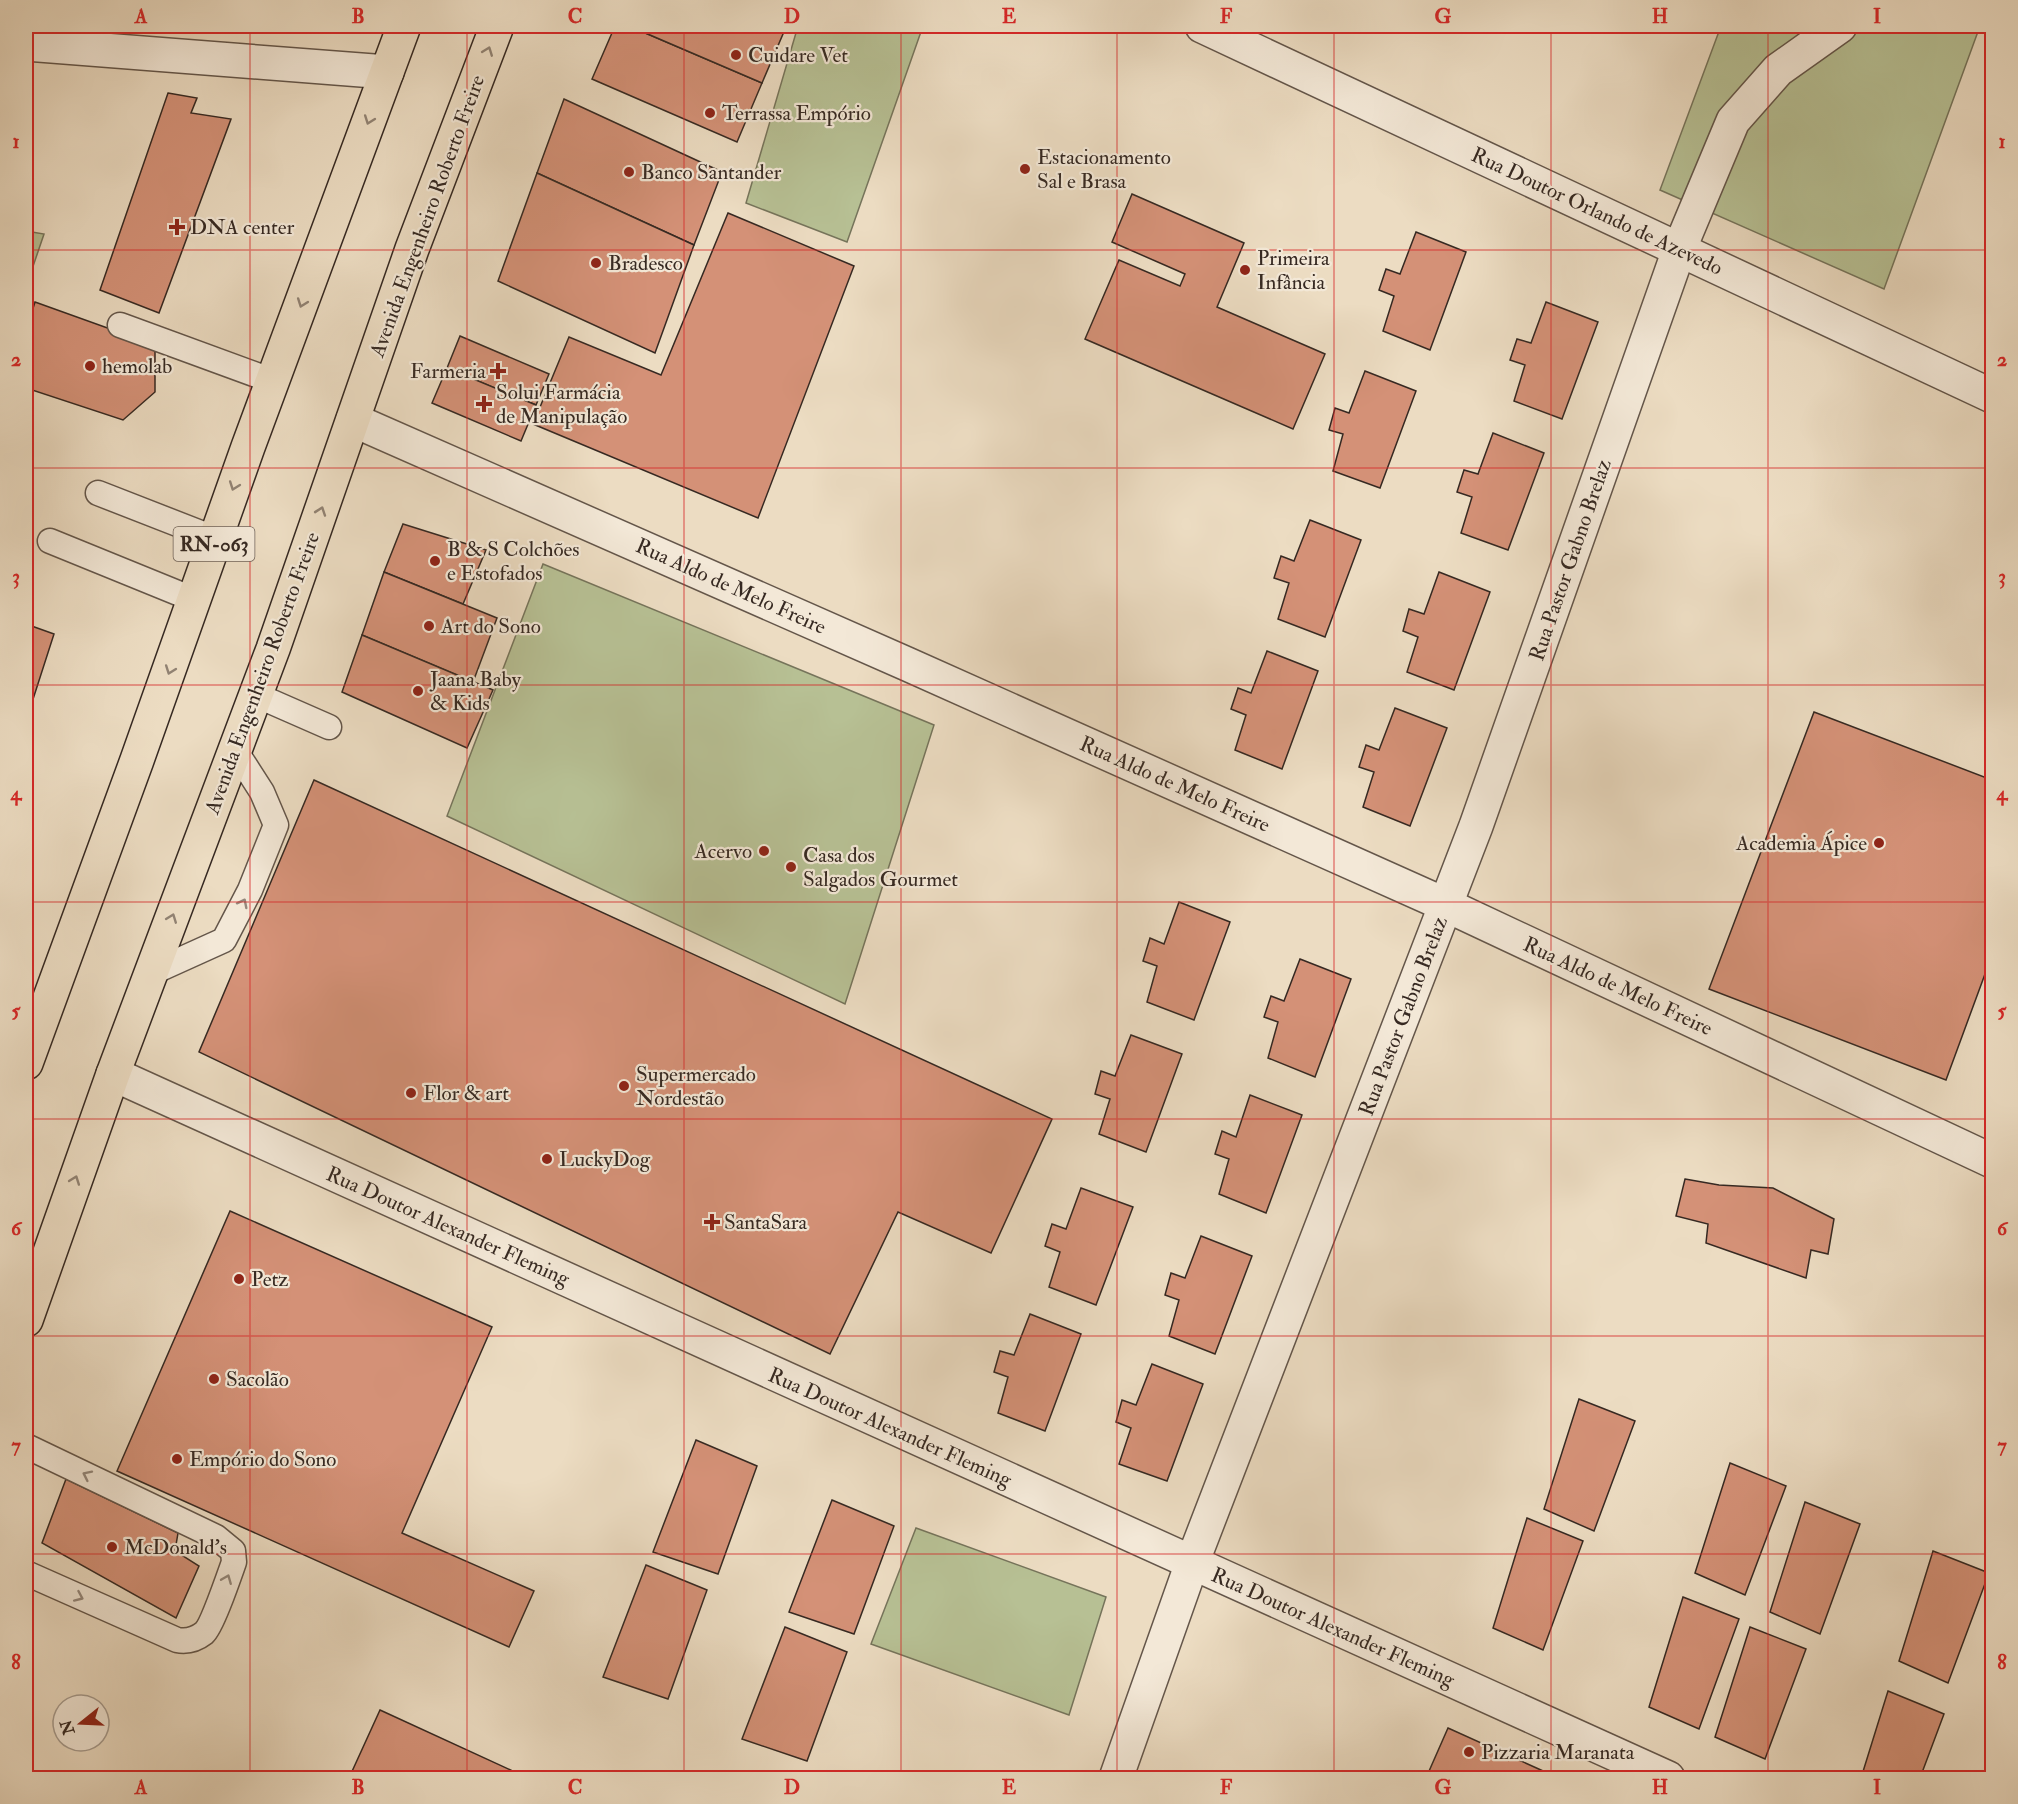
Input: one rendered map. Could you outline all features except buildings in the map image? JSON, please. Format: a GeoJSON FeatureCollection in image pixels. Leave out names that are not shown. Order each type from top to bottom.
{"type":"FeatureCollection","features":[{"type":"Feature","properties":{"kind":"main road","name":"RN-063"},"geometry":{"type":"LineString","coordinates":[[26,1063],[36,1006],[195,600],[404,26]]}},
{"type":"Feature","properties":{"kind":"main road","name":"Avenida Engenheiro Roberto Freire"},"geometry":{"type":"LineString","coordinates":[[26,1320],[113,1074],[256,695],[412,249],[497,26]]}},
{"type":"Feature","properties":{"kind":"street","name":"Rua Doutor Orlando de Azevedo"},"geometry":{"type":"LineString","coordinates":[[1202,26],[1992,396]]}},
{"type":"Feature","properties":{"kind":"street","name":"Rua Pastor Gabno Brelaz"},"geometry":{"type":"LineString","coordinates":[[1116,1779],[1192,1563],[1476,826],[1679,250],[1733,121],[1778,70],[1840,26]]}},
{"type":"Feature","properties":{"kind":"street"},"geometry":{"type":"LineString","coordinates":[[26,44],[387,72]]}},
{"type":"Feature","properties":{"kind":"street","name":"Rua Aldo de Melo Freire"},"geometry":{"type":"LineString","coordinates":[[353,420],[1446,905],[1992,1161]]}},
{"type":"Feature","properties":{"kind":"street","name":"Rua Doutor Alexander Fleming"},"geometry":{"type":"LineString","coordinates":[[113,1074],[1668,1779]]}},
{"type":"Feature","properties":{"kind":"lane"},"geometry":{"type":"LineString","coordinates":[[120,325],[273,381]]}},
{"type":"Feature","properties":{"kind":"lane"},"geometry":{"type":"LineString","coordinates":[[98,493],[216,539]]}},
{"type":"Feature","properties":{"kind":"lane"},"geometry":{"type":"LineString","coordinates":[[50,541],[195,600]]}},
{"type":"Feature","properties":{"kind":"lane"},"geometry":{"type":"LineString","coordinates":[[256,695],[329,727]]}},
{"type":"Feature","properties":{"kind":"lane"},"geometry":{"type":"LineString","coordinates":[[151,973],[224,940],[250,890],[276,825],[262,792],[235,750]]}},
{"type":"Feature","properties":{"kind":"lane"},"geometry":{"type":"LineString","coordinates":[[26,1446],[216,1537],[233,1551],[234,1562],[206,1632],[195,1639],[185,1641],[177,1640],[26,1573]]}},
{"type":"Feature","properties":{"kind":"green space"},"geometry":{"type":"Polygon","coordinates":[[[798,26],[923,26],[847,242],[746,203],[798,26]]]}},
{"type":"Feature","properties":{"kind":"green space"},"geometry":{"type":"Polygon","coordinates":[[[1721,26],[1980,26],[1884,289],[1660,190],[1721,26]]]}},
{"type":"Feature","properties":{"kind":"green space"},"geometry":{"type":"Polygon","coordinates":[[[26,231],[44,234],[26,287],[26,231]]]}},
{"type":"Feature","properties":{"kind":"green space"},"geometry":{"type":"Polygon","coordinates":[[[543,564],[934,725],[845,1004],[447,816],[543,564]]]}},
{"type":"Feature","properties":{"kind":"green space"},"geometry":{"type":"Polygon","coordinates":[[[916,1528],[1106,1597],[1069,1715],[871,1644],[916,1528]]]}},
{"type":"Feature","properties":{"kind":"place","name":"Cuidare Vet"},"geometry":{"type":"Point","coordinates":[736,55]}},
{"type":"Feature","properties":{"kind":"place","name":"Terrassa Empório"},"geometry":{"type":"Point","coordinates":[710,113]}},
{"type":"Feature","properties":{"kind":"place","name":"Estacionamento Sal e Brasa"},"geometry":{"type":"Point","coordinates":[1025,169]}},
{"type":"Feature","properties":{"kind":"place","name":"Banco Santander"},"geometry":{"type":"Point","coordinates":[629,172]}},
{"type":"Feature","properties":{"kind":"place","name":"DNA center"},"geometry":{"type":"Point","coordinates":[177,227]}},
{"type":"Feature","properties":{"kind":"place","name":"Bradesco"},"geometry":{"type":"Point","coordinates":[596,263]}},
{"type":"Feature","properties":{"kind":"place","name":"Primeira Infância"},"geometry":{"type":"Point","coordinates":[1245,270]}},
{"type":"Feature","properties":{"kind":"place","name":"hemolab"},"geometry":{"type":"Point","coordinates":[90,366]}},
{"type":"Feature","properties":{"kind":"place","name":"Farmeria"},"geometry":{"type":"Point","coordinates":[498,371]}},
{"type":"Feature","properties":{"kind":"place","name":"Solui Farmácia de Manipulação"},"geometry":{"type":"Point","coordinates":[484,404]}},
{"type":"Feature","properties":{"kind":"place","name":"B & S Colchões e Estofados"},"geometry":{"type":"Point","coordinates":[435,561]}},
{"type":"Feature","properties":{"kind":"place","name":"Art do Sono"},"geometry":{"type":"Point","coordinates":[429,626]}},
{"type":"Feature","properties":{"kind":"place","name":"Jaana Baby & Kids"},"geometry":{"type":"Point","coordinates":[418,691]}},
{"type":"Feature","properties":{"kind":"place","name":"Academia Ápice"},"geometry":{"type":"Point","coordinates":[1879,843]}},
{"type":"Feature","properties":{"kind":"place","name":"Acervo"},"geometry":{"type":"Point","coordinates":[764,851]}},
{"type":"Feature","properties":{"kind":"place","name":"Casa dos Salgados Gourmet"},"geometry":{"type":"Point","coordinates":[791,867]}},
{"type":"Feature","properties":{"kind":"place","name":"Supermercado Nordestão"},"geometry":{"type":"Point","coordinates":[624,1086]}},
{"type":"Feature","properties":{"kind":"place","name":"Flor & art"},"geometry":{"type":"Point","coordinates":[411,1093]}},
{"type":"Feature","properties":{"kind":"place","name":"LuckyDog"},"geometry":{"type":"Point","coordinates":[547,1159]}},
{"type":"Feature","properties":{"kind":"place","name":"SantaSara"},"geometry":{"type":"Point","coordinates":[712,1222]}},
{"type":"Feature","properties":{"kind":"place","name":"Petz"},"geometry":{"type":"Point","coordinates":[239,1279]}},
{"type":"Feature","properties":{"kind":"place","name":"Sacolão"},"geometry":{"type":"Point","coordinates":[214,1379]}},
{"type":"Feature","properties":{"kind":"place","name":"Empório do Sono"},"geometry":{"type":"Point","coordinates":[177,1459]}},
{"type":"Feature","properties":{"kind":"place","name":"McDonald's"},"geometry":{"type":"Point","coordinates":[112,1547]}},
{"type":"Feature","properties":{"kind":"place","name":"Pizzaria Maranata"},"geometry":{"type":"Point","coordinates":[1469,1752]}}]}
